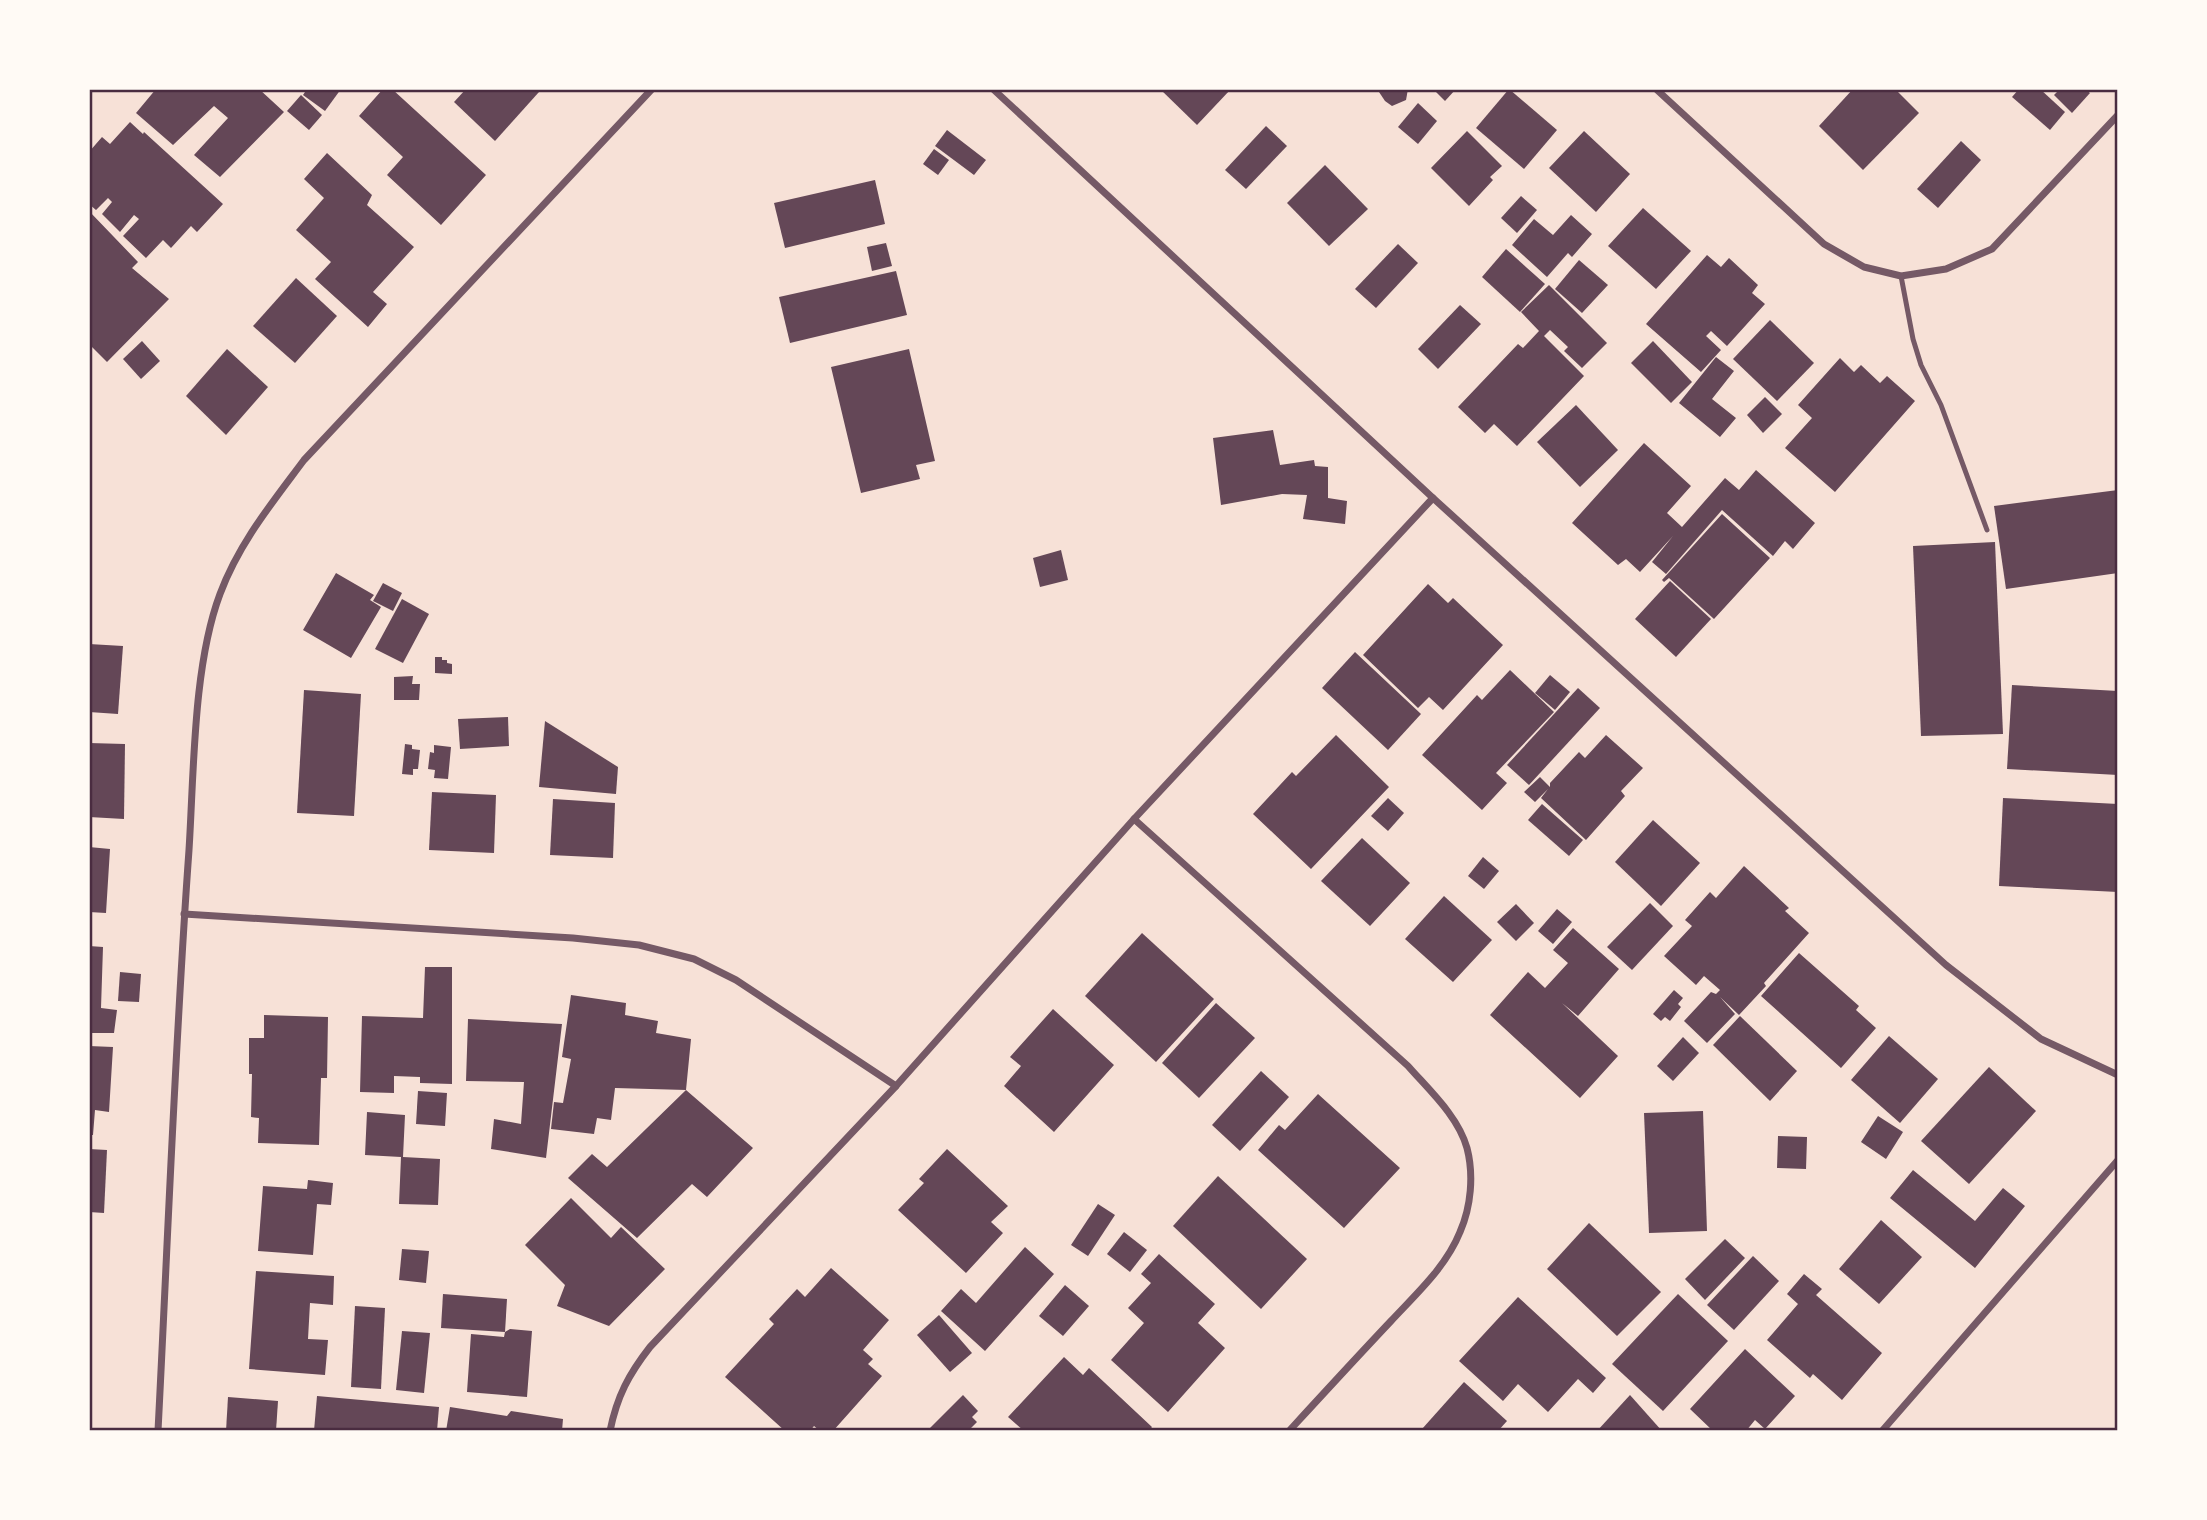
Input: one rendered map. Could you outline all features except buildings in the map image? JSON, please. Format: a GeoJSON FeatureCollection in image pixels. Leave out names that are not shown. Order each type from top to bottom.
{"type":"FeatureCollection","features":[{"type":"Feature","properties":{"kind":"street"},"geometry":{"type":"LineString","coordinates":[[158,1431],[184,914],[199,699],[208,639],[219,596],[237,554],[304,460],[652,89]]}},
{"type":"Feature","properties":{"kind":"street"},"geometry":{"type":"LineString","coordinates":[[993,89],[1433,498],[1945,965],[2041,1039],[2118,1075]]}},
{"type":"Feature","properties":{"kind":"street"},"geometry":{"type":"LineString","coordinates":[[1656,89],[1824,244],[1864,267],[1900,276],[1946,269],[1992,249],[2118,116]]}},
{"type":"Feature","properties":{"kind":"street"},"geometry":{"type":"LineString","coordinates":[[610,1431],[614,1409],[629,1374],[650,1347],[896,1086],[1134,819],[1433,498]]}},
{"type":"Feature","properties":{"kind":"street"},"geometry":{"type":"LineString","coordinates":[[1134,819],[1408,1066],[1443,1105],[1467,1147],[1471,1177],[1467,1209],[1460,1233],[1447,1257],[1426,1284],[1289,1431]]}},
{"type":"Feature","properties":{"kind":"street"},"geometry":{"type":"LineString","coordinates":[[184,914],[572,938],[639,945],[694,959],[736,980],[896,1086]]}},
{"type":"Feature","properties":{"kind":"street"},"geometry":{"type":"LineString","coordinates":[[1882,1431],[2118,1160]]}},
{"type":"Feature","properties":{"kind":"lane"},"geometry":{"type":"LineString","coordinates":[[1900,276],[1921,365],[1941,405],[1987,530]]}}]}
